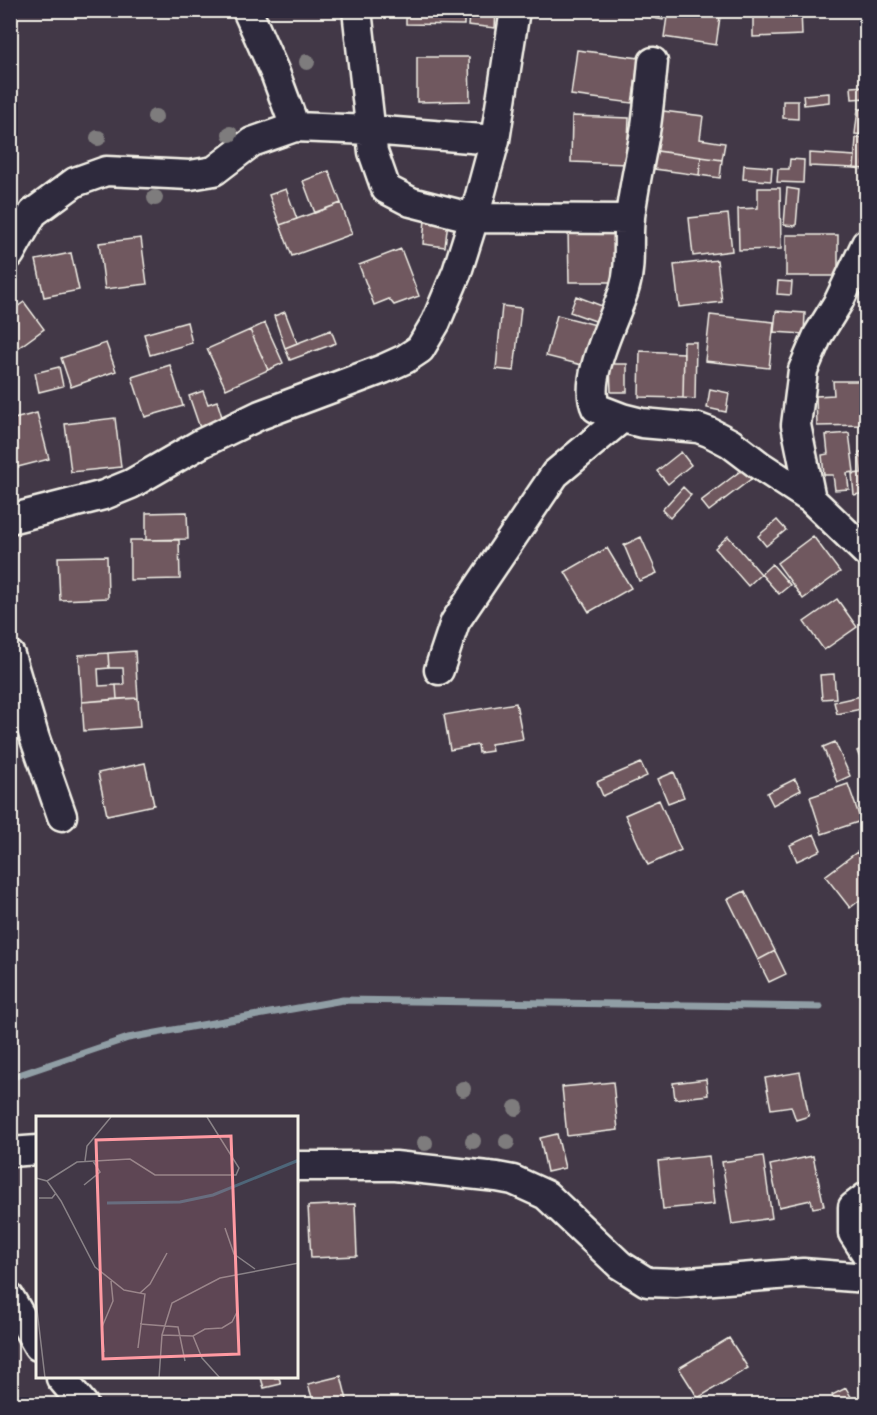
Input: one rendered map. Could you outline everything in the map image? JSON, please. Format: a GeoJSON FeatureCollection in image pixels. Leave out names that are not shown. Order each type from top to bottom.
{"type":"FeatureCollection","features":[{"type":"Feature","properties":{"kind":"street"},"geometry":{"type":"LineString","coordinates":[[247,10],[275,73],[295,127]]}},
{"type":"Feature","properties":{"kind":"street"},"geometry":{"type":"LineString","coordinates":[[357,10],[373,152],[386,189],[411,202],[474,218],[630,219]]}},
{"type":"Feature","properties":{"kind":"street"},"geometry":{"type":"LineString","coordinates":[[10,519],[104,495],[130,484],[201,443],[260,415],[405,359],[420,349],[436,322],[457,272],[474,218],[495,140],[515,10]]}},
{"type":"Feature","properties":{"kind":"street"},"geometry":{"type":"LineString","coordinates":[[653,62],[630,219],[629,274],[604,338],[591,396],[596,408],[642,423],[698,428],[730,443],[811,500],[867,552]]}},
{"type":"Feature","properties":{"kind":"street"},"geometry":{"type":"LineString","coordinates":[[10,254],[33,213],[75,182],[106,171],[190,175],[214,171],[252,142],[295,127],[371,130],[495,140]]}},
{"type":"Feature","properties":{"kind":"street"},"geometry":{"type":"LineString","coordinates":[[811,500],[796,425],[803,370],[818,335],[852,276],[867,244]]}},
{"type":"Feature","properties":{"kind":"street"},"geometry":{"type":"LineString","coordinates":[[439,670],[455,622],[555,474],[622,418]]}},
{"type":"Feature","properties":{"kind":"street"},"geometry":{"type":"LineString","coordinates":[[10,655],[35,739],[62,816]]}},
{"type":"Feature","properties":{"kind":"street"},"geometry":{"type":"LineString","coordinates":[[10,1152],[36,1150]]}},
{"type":"Feature","properties":{"kind":"street"},"geometry":{"type":"LineString","coordinates":[[298,1166],[395,1166],[513,1180],[546,1196],[620,1265],[647,1282],[676,1283],[803,1273],[867,1278]]}},
{"type":"Feature","properties":{"kind":"street"},"geometry":{"type":"LineString","coordinates":[[867,1197],[853,1207],[853,1233],[867,1253]]}},
{"type":"Feature","properties":{"kind":"street"},"geometry":{"type":"LineString","coordinates":[[10,1298],[36,1343]]}},
{"type":"Feature","properties":{"kind":"street"},"geometry":{"type":"LineString","coordinates":[[63,1379],[83,1404]]}},
{"type":"Feature","properties":{"kind":"building"},"geometry":{"type":"Polygon","coordinates":[[[406,10],[464,10],[464,25],[406,24],[406,10]]]}},
{"type":"Feature","properties":{"kind":"building"},"geometry":{"type":"Polygon","coordinates":[[[470,10],[496,10],[495,28],[468,25],[470,10]]]}},
{"type":"Feature","properties":{"kind":"building"},"geometry":{"type":"Polygon","coordinates":[[[637,10],[665,10],[663,20],[636,15],[637,10]]]}},
{"type":"Feature","properties":{"kind":"building"},"geometry":{"type":"Polygon","coordinates":[[[668,10],[721,10],[716,45],[664,37],[668,10]]]}},
{"type":"Feature","properties":{"kind":"building"},"geometry":{"type":"Polygon","coordinates":[[[753,10],[801,10],[802,35],[753,37],[753,10]]]}},
{"type":"Feature","properties":{"kind":"building"},"geometry":{"type":"Polygon","coordinates":[[[577,50],[639,58],[632,103],[571,95],[577,50]]]}},
{"type":"Feature","properties":{"kind":"building"},"geometry":{"type":"Polygon","coordinates":[[[417,57],[469,57],[470,101],[417,102],[417,57]]]}},
{"type":"Feature","properties":{"kind":"building"},"geometry":{"type":"Polygon","coordinates":[[[866,86],[866,98],[852,99],[851,87],[866,86]]]}},
{"type":"Feature","properties":{"kind":"building"},"geometry":{"type":"Polygon","coordinates":[[[829,93],[829,102],[804,105],[803,95],[829,93]]]}},
{"type":"Feature","properties":{"kind":"building"},"geometry":{"type":"Polygon","coordinates":[[[783,101],[798,101],[798,119],[783,118],[783,101]]]}},
{"type":"Feature","properties":{"kind":"building"},"geometry":{"type":"Polygon","coordinates":[[[858,109],[866,109],[866,135],[855,134],[858,109]]]}},
{"type":"Feature","properties":{"kind":"building"},"geometry":{"type":"Polygon","coordinates":[[[655,110],[703,116],[700,139],[725,143],[722,160],[650,150],[655,110]]]}},
{"type":"Feature","properties":{"kind":"building"},"geometry":{"type":"Polygon","coordinates":[[[572,116],[629,118],[627,164],[571,162],[572,116]]]}},
{"type":"Feature","properties":{"kind":"building"},"geometry":{"type":"Polygon","coordinates":[[[856,138],[866,138],[864,169],[854,168],[856,138]]]}},
{"type":"Feature","properties":{"kind":"building"},"geometry":{"type":"Polygon","coordinates":[[[650,150],[701,157],[699,175],[647,168],[650,150]]]}},
{"type":"Feature","properties":{"kind":"building"},"geometry":{"type":"Polygon","coordinates":[[[809,153],[855,156],[854,168],[809,166],[809,153]]]}},
{"type":"Feature","properties":{"kind":"building"},"geometry":{"type":"Polygon","coordinates":[[[701,157],[722,160],[720,178],[699,175],[701,157]]]}},
{"type":"Feature","properties":{"kind":"building"},"geometry":{"type":"Polygon","coordinates":[[[790,159],[804,160],[803,183],[777,182],[778,169],[789,169],[790,159]]]}},
{"type":"Feature","properties":{"kind":"building"},"geometry":{"type":"Polygon","coordinates":[[[744,165],[772,167],[771,181],[743,179],[744,165]]]}},
{"type":"Feature","properties":{"kind":"building"},"geometry":{"type":"Polygon","coordinates":[[[329,171],[341,203],[315,213],[303,181],[329,171]]]}},
{"type":"Feature","properties":{"kind":"building"},"geometry":{"type":"Polygon","coordinates":[[[758,188],[780,188],[781,249],[739,250],[738,209],[758,208],[758,188]]]}},
{"type":"Feature","properties":{"kind":"building"},"geometry":{"type":"Polygon","coordinates":[[[787,188],[799,190],[796,226],[784,225],[787,188]]]}},
{"type":"Feature","properties":{"kind":"building"},"geometry":{"type":"Polygon","coordinates":[[[286,189],[297,219],[280,225],[269,195],[286,189]]]}},
{"type":"Feature","properties":{"kind":"building"},"geometry":{"type":"Polygon","coordinates":[[[341,203],[352,234],[292,256],[280,225],[341,203]]]}},
{"type":"Feature","properties":{"kind":"building"},"geometry":{"type":"Polygon","coordinates":[[[728,214],[732,251],[693,256],[689,218],[728,214]]]}},
{"type":"Feature","properties":{"kind":"building"},"geometry":{"type":"Polygon","coordinates":[[[425,219],[448,221],[445,247],[423,244],[425,219]]]}},
{"type":"Feature","properties":{"kind":"building"},"geometry":{"type":"Polygon","coordinates":[[[615,229],[616,282],[569,282],[568,230],[615,229]]]}},
{"type":"Feature","properties":{"kind":"building"},"geometry":{"type":"Polygon","coordinates":[[[786,235],[838,235],[838,276],[786,276],[786,235]]]}},
{"type":"Feature","properties":{"kind":"building"},"geometry":{"type":"Polygon","coordinates":[[[141,238],[147,284],[105,289],[99,243],[141,238]]]}},
{"type":"Feature","properties":{"kind":"building"},"geometry":{"type":"Polygon","coordinates":[[[401,249],[419,296],[394,305],[389,299],[374,305],[359,265],[401,249]]]}},
{"type":"Feature","properties":{"kind":"building"},"geometry":{"type":"Polygon","coordinates":[[[71,253],[79,290],[44,297],[36,260],[71,253]]]}},
{"type":"Feature","properties":{"kind":"building"},"geometry":{"type":"Polygon","coordinates":[[[717,260],[722,302],[679,307],[674,265],[717,260]]]}},
{"type":"Feature","properties":{"kind":"building"},"geometry":{"type":"Polygon","coordinates":[[[778,281],[792,282],[791,295],[777,294],[778,281]]]}},
{"type":"Feature","properties":{"kind":"building"},"geometry":{"type":"Polygon","coordinates":[[[576,296],[607,308],[601,323],[570,312],[576,296]]]}},
{"type":"Feature","properties":{"kind":"building"},"geometry":{"type":"Polygon","coordinates":[[[24,302],[44,329],[18,348],[10,338],[10,312],[24,302]]]}},
{"type":"Feature","properties":{"kind":"building"},"geometry":{"type":"Polygon","coordinates":[[[502,306],[521,308],[514,371],[496,369],[502,306]]]}},
{"type":"Feature","properties":{"kind":"building"},"geometry":{"type":"Polygon","coordinates":[[[776,311],[805,313],[804,334],[774,332],[776,311]]]}},
{"type":"Feature","properties":{"kind":"building"},"geometry":{"type":"Polygon","coordinates":[[[285,312],[297,343],[285,348],[274,316],[285,312]]]}},
{"type":"Feature","properties":{"kind":"building"},"geometry":{"type":"Polygon","coordinates":[[[557,315],[600,326],[590,367],[546,356],[557,315]]]}},
{"type":"Feature","properties":{"kind":"building"},"geometry":{"type":"Polygon","coordinates":[[[710,315],[774,322],[769,368],[705,361],[710,315]]]}},
{"type":"Feature","properties":{"kind":"building"},"geometry":{"type":"Polygon","coordinates":[[[187,322],[192,343],[150,355],[144,334],[187,322]]]}},
{"type":"Feature","properties":{"kind":"building"},"geometry":{"type":"Polygon","coordinates":[[[265,323],[283,363],[268,370],[250,330],[265,323]]]}},
{"type":"Feature","properties":{"kind":"building"},"geometry":{"type":"Polygon","coordinates":[[[250,330],[268,370],[226,389],[207,349],[250,330]]]}},
{"type":"Feature","properties":{"kind":"building"},"geometry":{"type":"Polygon","coordinates":[[[331,330],[336,343],[290,360],[285,348],[331,330]]]}},
{"type":"Feature","properties":{"kind":"building"},"geometry":{"type":"Polygon","coordinates":[[[684,342],[696,342],[695,399],[683,398],[684,342]]]}},
{"type":"Feature","properties":{"kind":"building"},"geometry":{"type":"Polygon","coordinates":[[[106,343],[116,371],[71,387],[61,358],[106,343]]]}},
{"type":"Feature","properties":{"kind":"building"},"geometry":{"type":"Polygon","coordinates":[[[640,351],[684,353],[683,398],[639,397],[640,351]]]}},
{"type":"Feature","properties":{"kind":"building"},"geometry":{"type":"Polygon","coordinates":[[[610,364],[627,364],[627,392],[611,392],[610,364]]]}},
{"type":"Feature","properties":{"kind":"building"},"geometry":{"type":"Polygon","coordinates":[[[170,365],[183,406],[145,417],[132,377],[170,365]]]}},
{"type":"Feature","properties":{"kind":"building"},"geometry":{"type":"Polygon","coordinates":[[[59,367],[63,386],[39,392],[35,373],[59,367]]]}},
{"type":"Feature","properties":{"kind":"building"},"geometry":{"type":"Polygon","coordinates":[[[833,381],[863,381],[864,425],[817,426],[816,396],[834,395],[833,381]]]}},
{"type":"Feature","properties":{"kind":"building"},"geometry":{"type":"Polygon","coordinates":[[[710,389],[729,393],[726,412],[707,408],[710,389]]]}},
{"type":"Feature","properties":{"kind":"building"},"geometry":{"type":"Polygon","coordinates":[[[203,391],[208,404],[217,401],[223,420],[200,428],[189,396],[203,391]]]}},
{"type":"Feature","properties":{"kind":"building"},"geometry":{"type":"Polygon","coordinates":[[[37,413],[49,459],[10,469],[10,420],[37,413]]]}},
{"type":"Feature","properties":{"kind":"building"},"geometry":{"type":"Polygon","coordinates":[[[115,418],[121,467],[71,472],[65,424],[115,418]]]}},
{"type":"Feature","properties":{"kind":"building"},"geometry":{"type":"Polygon","coordinates":[[[849,433],[854,472],[847,473],[849,489],[835,490],[833,475],[824,475],[822,455],[828,454],[826,435],[849,433]]]}},
{"type":"Feature","properties":{"kind":"building"},"geometry":{"type":"Polygon","coordinates":[[[681,452],[691,465],[668,484],[657,471],[681,452]]]}},
{"type":"Feature","properties":{"kind":"building"},"geometry":{"type":"Polygon","coordinates":[[[859,452],[866,452],[866,493],[854,495],[852,474],[861,473],[859,452]]]}},
{"type":"Feature","properties":{"kind":"building"},"geometry":{"type":"Polygon","coordinates":[[[743,469],[751,479],[709,511],[701,501],[743,469]]]}},
{"type":"Feature","properties":{"kind":"building"},"geometry":{"type":"Polygon","coordinates":[[[683,487],[691,495],[670,518],[662,510],[683,487]]]}},
{"type":"Feature","properties":{"kind":"building"},"geometry":{"type":"Polygon","coordinates":[[[187,512],[188,539],[146,540],[146,513],[187,512]]]}},
{"type":"Feature","properties":{"kind":"building"},"geometry":{"type":"Polygon","coordinates":[[[777,520],[786,530],[766,546],[758,536],[777,520]]]}},
{"type":"Feature","properties":{"kind":"building"},"geometry":{"type":"Polygon","coordinates":[[[728,536],[761,574],[748,586],[715,548],[728,536]]]}},
{"type":"Feature","properties":{"kind":"building"},"geometry":{"type":"Polygon","coordinates":[[[813,536],[840,572],[803,599],[777,563],[813,536]]]}},
{"type":"Feature","properties":{"kind":"building"},"geometry":{"type":"Polygon","coordinates":[[[641,537],[657,573],[639,581],[624,545],[641,537]]]}},
{"type":"Feature","properties":{"kind":"building"},"geometry":{"type":"Polygon","coordinates":[[[130,540],[179,540],[180,579],[130,580],[130,540]]]}},
{"type":"Feature","properties":{"kind":"building"},"geometry":{"type":"Polygon","coordinates":[[[607,548],[631,588],[589,612],[565,572],[607,548]]]}},
{"type":"Feature","properties":{"kind":"building"},"geometry":{"type":"Polygon","coordinates":[[[107,556],[108,598],[60,600],[58,557],[107,556]]]}},
{"type":"Feature","properties":{"kind":"building"},"geometry":{"type":"Polygon","coordinates":[[[772,564],[790,585],[779,594],[761,574],[772,564]]]}},
{"type":"Feature","properties":{"kind":"building"},"geometry":{"type":"Polygon","coordinates":[[[837,599],[857,627],[824,650],[804,622],[837,599]]]}},
{"type":"Feature","properties":{"kind":"building"},"geometry":{"type":"Polygon","coordinates":[[[135,651],[138,698],[117,699],[116,685],[124,685],[123,668],[109,668],[108,653],[135,651]]]}},
{"type":"Feature","properties":{"kind":"building"},"geometry":{"type":"Polygon","coordinates":[[[108,653],[109,668],[98,669],[99,686],[116,685],[117,699],[82,702],[79,655],[108,653]]]}},
{"type":"Feature","properties":{"kind":"building"},"geometry":{"type":"Polygon","coordinates":[[[834,674],[836,698],[822,699],[820,675],[834,674]]]}},
{"type":"Feature","properties":{"kind":"building"},"geometry":{"type":"Polygon","coordinates":[[[866,695],[866,708],[837,714],[834,702],[866,695]]]}},
{"type":"Feature","properties":{"kind":"building"},"geometry":{"type":"Polygon","coordinates":[[[138,698],[140,727],[84,731],[82,702],[138,698]]]}},
{"type":"Feature","properties":{"kind":"building"},"geometry":{"type":"Polygon","coordinates":[[[516,703],[523,739],[491,744],[492,751],[479,753],[478,745],[450,750],[444,715],[516,703]]]}},
{"type":"Feature","properties":{"kind":"building"},"geometry":{"type":"Polygon","coordinates":[[[835,742],[850,776],[837,782],[823,747],[835,742]]]}},
{"type":"Feature","properties":{"kind":"building"},"geometry":{"type":"Polygon","coordinates":[[[866,747],[866,773],[857,751],[866,747]]]}},
{"type":"Feature","properties":{"kind":"building"},"geometry":{"type":"Polygon","coordinates":[[[145,763],[154,805],[107,815],[98,773],[145,763]]]}},
{"type":"Feature","properties":{"kind":"building"},"geometry":{"type":"Polygon","coordinates":[[[641,763],[647,776],[603,796],[597,782],[641,763]]]}},
{"type":"Feature","properties":{"kind":"building"},"geometry":{"type":"Polygon","coordinates":[[[674,772],[684,797],[668,803],[658,779],[674,772]]]}},
{"type":"Feature","properties":{"kind":"building"},"geometry":{"type":"Polygon","coordinates":[[[795,779],[801,790],[773,805],[767,793],[795,779]]]}},
{"type":"Feature","properties":{"kind":"building"},"geometry":{"type":"Polygon","coordinates":[[[848,784],[861,821],[822,834],[810,797],[848,784]]]}},
{"type":"Feature","properties":{"kind":"building"},"geometry":{"type":"Polygon","coordinates":[[[659,800],[681,850],[648,865],[625,815],[659,800]]]}},
{"type":"Feature","properties":{"kind":"building"},"geometry":{"type":"Polygon","coordinates":[[[814,834],[821,850],[797,861],[790,845],[814,834]]]}},
{"type":"Feature","properties":{"kind":"building"},"geometry":{"type":"Polygon","coordinates":[[[857,852],[866,864],[866,895],[850,908],[825,876],[857,852]]]}},
{"type":"Feature","properties":{"kind":"building"},"geometry":{"type":"Polygon","coordinates":[[[745,891],[775,951],[758,960],[728,899],[745,891]]]}},
{"type":"Feature","properties":{"kind":"building"},"geometry":{"type":"Polygon","coordinates":[[[775,951],[786,974],[769,982],[758,960],[775,951]]]}},
{"type":"Feature","properties":{"kind":"building"},"geometry":{"type":"Polygon","coordinates":[[[800,1072],[809,1116],[796,1120],[791,1106],[771,1109],[765,1078],[800,1072]]]}},
{"type":"Feature","properties":{"kind":"building"},"geometry":{"type":"Polygon","coordinates":[[[706,1079],[708,1095],[675,1099],[673,1083],[706,1079]]]}},
{"type":"Feature","properties":{"kind":"building"},"geometry":{"type":"Polygon","coordinates":[[[613,1082],[618,1130],[567,1136],[562,1087],[613,1082]]]}},
{"type":"Feature","properties":{"kind":"building"},"geometry":{"type":"Polygon","coordinates":[[[557,1134],[565,1168],[547,1172],[540,1138],[557,1134]]]}},
{"type":"Feature","properties":{"kind":"building"},"geometry":{"type":"Polygon","coordinates":[[[709,1156],[714,1204],[663,1209],[658,1161],[709,1156]]]}},
{"type":"Feature","properties":{"kind":"building"},"geometry":{"type":"Polygon","coordinates":[[[763,1156],[772,1218],[732,1224],[722,1162],[763,1156]]]}},
{"type":"Feature","properties":{"kind":"building"},"geometry":{"type":"Polygon","coordinates":[[[813,1156],[824,1206],[813,1208],[811,1200],[779,1207],[770,1165],[813,1156]]]}},
{"type":"Feature","properties":{"kind":"building"},"geometry":{"type":"Polygon","coordinates":[[[355,1204],[357,1256],[311,1258],[308,1206],[355,1204]]]}},
{"type":"Feature","properties":{"kind":"building"},"geometry":{"type":"Polygon","coordinates":[[[729,1338],[748,1368],[698,1398],[679,1368],[729,1338]]]}},
{"type":"Feature","properties":{"kind":"building"},"geometry":{"type":"Polygon","coordinates":[[[341,1376],[348,1404],[314,1404],[308,1384],[341,1376]]]}},
{"type":"Feature","properties":{"kind":"building"},"geometry":{"type":"Polygon","coordinates":[[[261,1379],[279,1379],[281,1384],[264,1388],[261,1379]]]}},
{"type":"Feature","properties":{"kind":"building"},"geometry":{"type":"Polygon","coordinates":[[[846,1388],[855,1404],[837,1404],[832,1395],[846,1388]]]}},
{"type":"Feature","properties":{"kind":"waterway"},"geometry":{"type":"LineString","coordinates":[[10,1078],[128,1038],[343,1000],[820,1007]]}}]}
